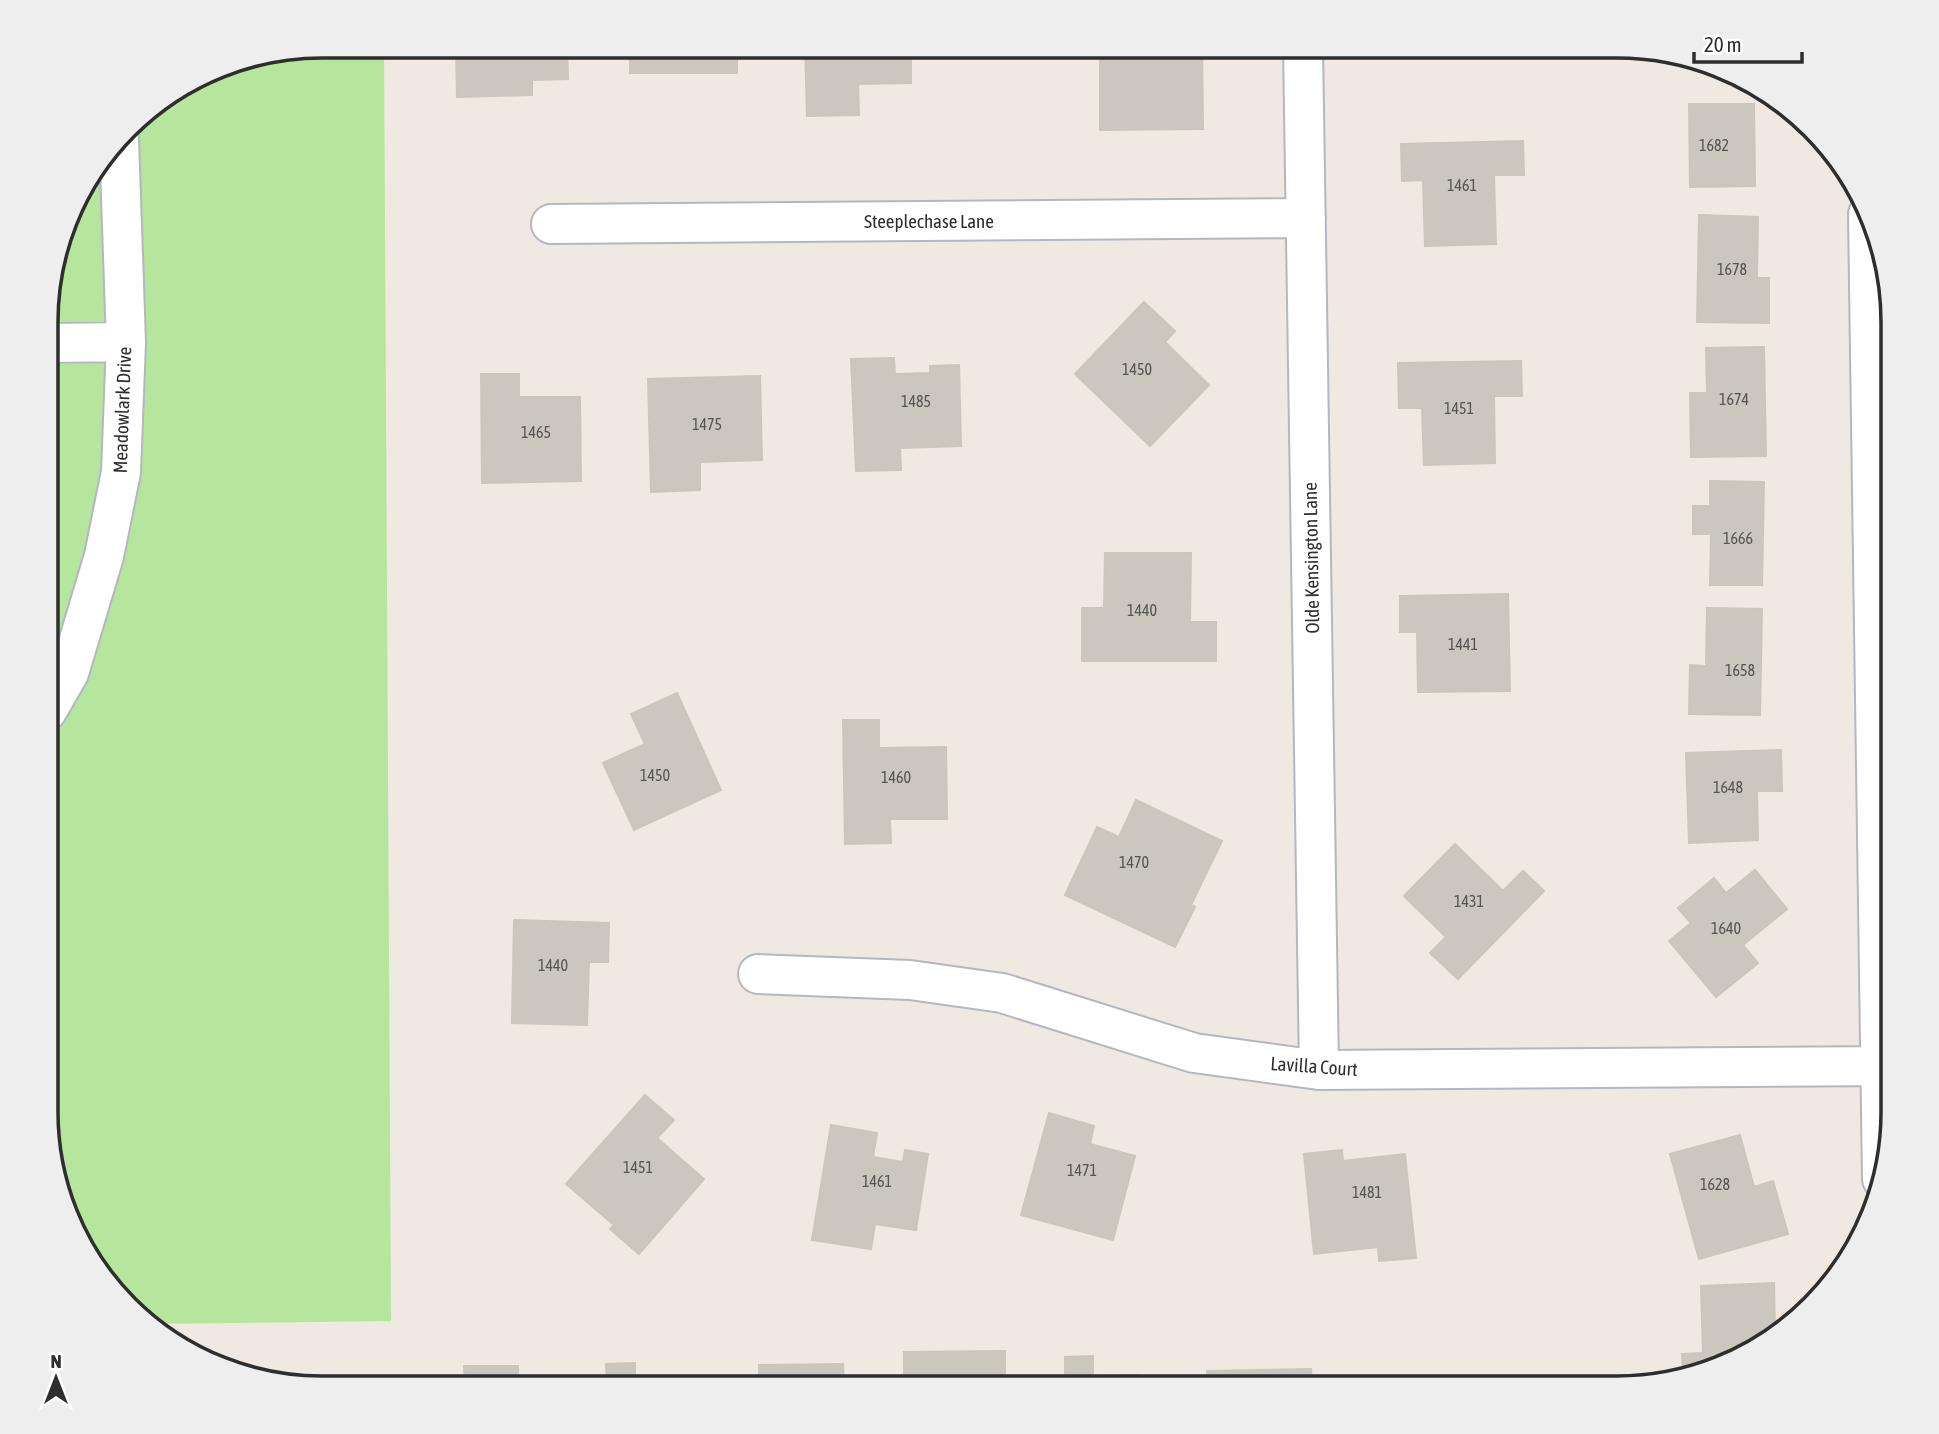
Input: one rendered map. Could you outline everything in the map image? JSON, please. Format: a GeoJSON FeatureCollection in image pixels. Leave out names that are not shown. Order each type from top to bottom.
{"type":"FeatureCollection","features":[{"type":"Feature","properties":{"kind":"street","name":"Olde Kensington Lane"},"geometry":{"type":"LineString","coordinates":[[1303,58],[1319,1070]]}},
{"type":"Feature","properties":{"kind":"street","name":"Meadowlark Drive"},"geometry":{"type":"LineString","coordinates":[[58,692],[69,673],[104,556],[121,472],[126,342],[119,152]]}},
{"type":"Feature","properties":{"kind":"street","name":"Steeplechase Lane"},"geometry":{"type":"LineString","coordinates":[[551,224],[1306,218]]}},
{"type":"Feature","properties":{"kind":"street"},"geometry":{"type":"LineString","coordinates":[[1870,246],[1881,449]]}},
{"type":"Feature","properties":{"kind":"street"},"geometry":{"type":"LineString","coordinates":[[58,343],[126,342]]}},
{"type":"Feature","properties":{"kind":"street","name":"Lavilla Court"},"geometry":{"type":"LineString","coordinates":[[758,974],[910,980],[1002,993],[1194,1053],[1319,1070],[1881,1066]]}},
{"type":"Feature","properties":{"kind":"green space"},"geometry":{"type":"Polygon","coordinates":[[[304,58],[384,58],[391,1321],[164,1324],[135,1299],[102,1259],[78,1213],[63,1164],[58,1130],[58,729],[85,684],[121,562],[139,227],[137,133],[175,102],[221,78],[270,63],[304,58]]]}},
{"type":"Feature","properties":{"kind":"green space"},"geometry":{"type":"Polygon","coordinates":[[[101,176],[106,321],[58,322],[60,287],[67,253],[85,205],[101,176]]]}},
{"type":"Feature","properties":{"kind":"green space"},"geometry":{"type":"Polygon","coordinates":[[[106,363],[103,469],[86,550],[58,646],[58,364],[106,363]]]}},
{"type":"Feature","properties":{"kind":"building"},"geometry":{"type":"Polygon","coordinates":[[[456,58],[567,58],[568,79],[532,80],[532,95],[457,97],[456,58]]]}},
{"type":"Feature","properties":{"kind":"building"},"geometry":{"type":"Polygon","coordinates":[[[630,58],[737,58],[737,73],[630,73],[630,58]]]}},
{"type":"Feature","properties":{"kind":"building"},"geometry":{"type":"Polygon","coordinates":[[[805,58],[911,58],[911,83],[858,84],[859,115],[807,116],[805,58]]]}},
{"type":"Feature","properties":{"kind":"building"},"geometry":{"type":"Polygon","coordinates":[[[1100,58],[1202,58],[1203,129],[1100,130],[1100,58]]]}},
{"type":"Feature","properties":{"kind":"building"},"geometry":{"type":"Polygon","coordinates":[[[1689,104],[1754,104],[1755,186],[1690,187],[1689,104]]]}},
{"type":"Feature","properties":{"kind":"building"},"geometry":{"type":"Polygon","coordinates":[[[1523,141],[1524,175],[1494,175],[1496,244],[1425,246],[1423,180],[1402,181],[1401,144],[1523,141]]]}},
{"type":"Feature","properties":{"kind":"building"},"geometry":{"type":"Polygon","coordinates":[[[1699,215],[1758,217],[1757,278],[1769,278],[1769,323],[1697,322],[1699,215]]]}},
{"type":"Feature","properties":{"kind":"building"},"geometry":{"type":"Polygon","coordinates":[[[1144,302],[1175,331],[1165,342],[1209,385],[1150,446],[1075,374],[1144,302]]]}},
{"type":"Feature","properties":{"kind":"building"},"geometry":{"type":"Polygon","coordinates":[[[1764,347],[1766,456],[1691,457],[1690,393],[1707,393],[1706,348],[1764,347]]]}},
{"type":"Feature","properties":{"kind":"building"},"geometry":{"type":"Polygon","coordinates":[[[894,358],[895,374],[930,373],[930,366],[959,365],[961,446],[900,448],[901,470],[856,471],[851,359],[894,358]]]}},
{"type":"Feature","properties":{"kind":"building"},"geometry":{"type":"Polygon","coordinates":[[[1521,361],[1522,396],[1494,396],[1495,463],[1424,465],[1422,408],[1399,408],[1398,363],[1521,361]]]}},
{"type":"Feature","properties":{"kind":"building"},"geometry":{"type":"Polygon","coordinates":[[[481,374],[519,374],[519,397],[580,397],[581,481],[482,483],[481,374]]]}},
{"type":"Feature","properties":{"kind":"building"},"geometry":{"type":"Polygon","coordinates":[[[760,376],[762,460],[700,462],[700,490],[651,492],[648,379],[760,376]]]}},
{"type":"Feature","properties":{"kind":"building"},"geometry":{"type":"Polygon","coordinates":[[[1710,481],[1764,482],[1762,585],[1710,585],[1711,534],[1693,534],[1693,506],[1710,506],[1710,481]]]}},
{"type":"Feature","properties":{"kind":"building"},"geometry":{"type":"Polygon","coordinates":[[[1105,553],[1191,553],[1190,622],[1216,622],[1216,661],[1082,661],[1082,608],[1104,608],[1105,553]]]}},
{"type":"Feature","properties":{"kind":"building"},"geometry":{"type":"Polygon","coordinates":[[[1508,594],[1510,691],[1418,692],[1417,632],[1400,632],[1400,596],[1508,594]]]}},
{"type":"Feature","properties":{"kind":"building"},"geometry":{"type":"Polygon","coordinates":[[[1707,608],[1762,609],[1760,715],[1689,714],[1690,665],[1706,666],[1707,608]]]}},
{"type":"Feature","properties":{"kind":"building"},"geometry":{"type":"Polygon","coordinates":[[[677,693],[721,790],[634,830],[603,763],[645,744],[631,714],[677,693]]]}},
{"type":"Feature","properties":{"kind":"building"},"geometry":{"type":"Polygon","coordinates":[[[843,720],[879,720],[879,748],[946,747],[947,819],[890,819],[891,843],[845,844],[843,720]]]}},
{"type":"Feature","properties":{"kind":"building"},"geometry":{"type":"Polygon","coordinates":[[[1781,750],[1782,791],[1757,791],[1758,840],[1689,843],[1686,753],[1781,750]]]}},
{"type":"Feature","properties":{"kind":"building"},"geometry":{"type":"Polygon","coordinates":[[[1136,800],[1222,841],[1191,905],[1195,907],[1175,947],[1065,895],[1097,827],[1119,837],[1136,800]]]}},
{"type":"Feature","properties":{"kind":"building"},"geometry":{"type":"Polygon","coordinates":[[[1455,844],[1503,891],[1523,871],[1544,891],[1458,979],[1430,953],[1446,937],[1404,896],[1455,844]]]}},
{"type":"Feature","properties":{"kind":"building"},"geometry":{"type":"Polygon","coordinates":[[[1755,870],[1787,909],[1743,945],[1758,963],[1716,997],[1669,941],[1691,923],[1678,908],[1714,878],[1726,893],[1755,870]]]}},
{"type":"Feature","properties":{"kind":"building"},"geometry":{"type":"Polygon","coordinates":[[[514,920],[609,923],[608,962],[589,962],[587,1025],[512,1023],[514,920]]]}},
{"type":"Feature","properties":{"kind":"building"},"geometry":{"type":"Polygon","coordinates":[[[645,1095],[674,1120],[657,1138],[704,1179],[639,1254],[610,1229],[614,1225],[566,1184],[645,1095]]]}},
{"type":"Feature","properties":{"kind":"building"},"geometry":{"type":"Polygon","coordinates":[[[1049,1113],[1094,1126],[1090,1144],[1135,1156],[1113,1240],[1021,1215],[1049,1113]]]}},
{"type":"Feature","properties":{"kind":"building"},"geometry":{"type":"Polygon","coordinates":[[[831,1125],[877,1133],[873,1157],[903,1162],[905,1150],[928,1154],[916,1230],[875,1224],[871,1249],[812,1240],[831,1125]]]}},
{"type":"Feature","properties":{"kind":"building"},"geometry":{"type":"Polygon","coordinates":[[[1740,1135],[1754,1187],[1773,1181],[1788,1234],[1699,1259],[1670,1154],[1740,1135]]]}},
{"type":"Feature","properties":{"kind":"building"},"geometry":{"type":"Polygon","coordinates":[[[1342,1150],[1343,1161],[1405,1154],[1416,1258],[1379,1261],[1378,1247],[1314,1254],[1304,1154],[1342,1150]]]}},
{"type":"Feature","properties":{"kind":"building"},"geometry":{"type":"Polygon","coordinates":[[[1774,1283],[1775,1324],[1734,1349],[1683,1368],[1682,1354],[1703,1353],[1701,1286],[1774,1283]]]}},
{"type":"Feature","properties":{"kind":"building"},"geometry":{"type":"Polygon","coordinates":[[[1005,1351],[1005,1376],[904,1376],[904,1352],[1005,1351]]]}},
{"type":"Feature","properties":{"kind":"building"},"geometry":{"type":"Polygon","coordinates":[[[1093,1356],[1093,1376],[1065,1376],[1065,1357],[1093,1356]]]}},
{"type":"Feature","properties":{"kind":"building"},"geometry":{"type":"Polygon","coordinates":[[[635,1363],[635,1376],[606,1376],[606,1364],[635,1363]]]}},
{"type":"Feature","properties":{"kind":"building"},"geometry":{"type":"Polygon","coordinates":[[[843,1364],[844,1376],[759,1376],[759,1365],[843,1364]]]}},
{"type":"Feature","properties":{"kind":"building"},"geometry":{"type":"Polygon","coordinates":[[[464,1366],[518,1366],[518,1376],[464,1376],[464,1366]]]}},
{"type":"Feature","properties":{"kind":"building"},"geometry":{"type":"Polygon","coordinates":[[[1311,1369],[1311,1376],[1207,1376],[1207,1371],[1311,1369]]]}}]}
